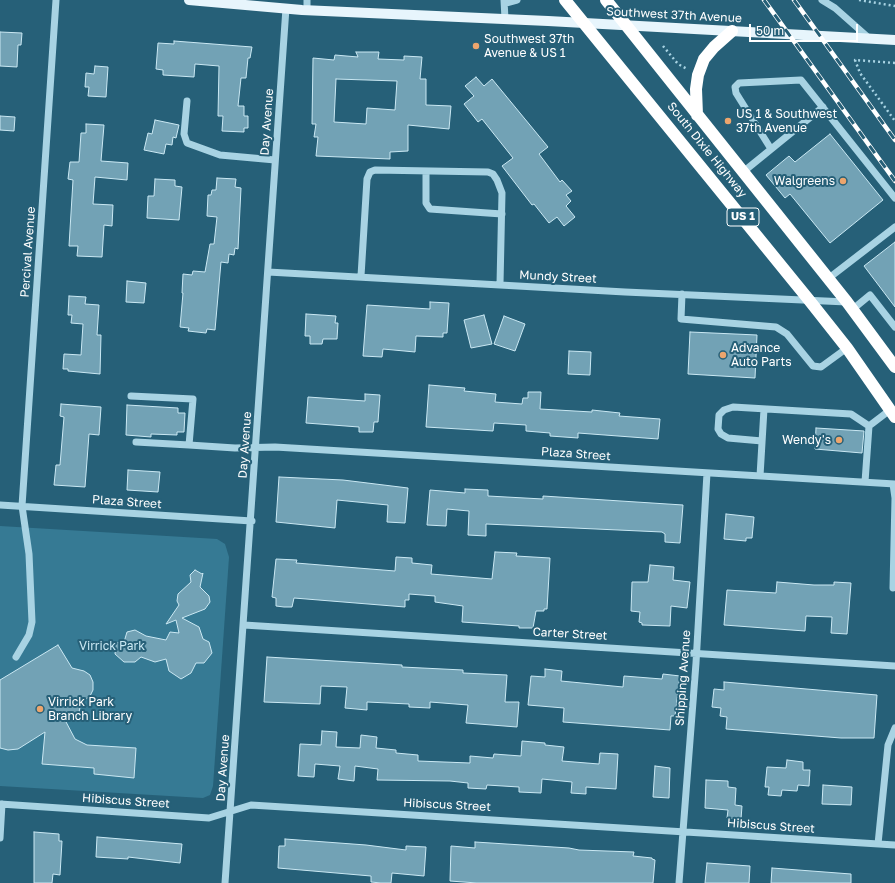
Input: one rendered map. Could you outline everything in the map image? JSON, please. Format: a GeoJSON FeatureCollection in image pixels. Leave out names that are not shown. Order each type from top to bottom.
{"type":"FeatureCollection","features":[{"type":"Feature","properties":{"kind":"highway","name":"South Dixie Highway"},"geometry":{"type":"LineString","coordinates":[[565,0],[810,300],[847,348],[893,414]]}},
{"type":"Feature","properties":{"kind":"highway","name":"South Dixie Highway"},"geometry":{"type":"LineString","coordinates":[[606,0],[850,305],[895,367]]}},
{"type":"Feature","properties":{"kind":"highway"},"geometry":{"type":"LineString","coordinates":[[697,115],[696,89],[698,75],[704,59],[714,47],[732,31]]}},
{"type":"Feature","properties":{"kind":"main road","name":"Southwest 37th Avenue"},"geometry":{"type":"LineString","coordinates":[[189,0],[286,8],[307,5],[505,19],[895,40]]}},
{"type":"Feature","properties":{"kind":"street","name":"Percival Avenue"},"geometry":{"type":"LineString","coordinates":[[16,657],[29,636],[32,622],[29,554],[22,506],[56,0]]}},
{"type":"Feature","properties":{"kind":"street"},"geometry":{"type":"LineString","coordinates":[[505,19],[506,1],[517,0]]}},
{"type":"Feature","properties":{"kind":"street"},"geometry":{"type":"LineString","coordinates":[[822,0],[835,8],[870,39]]}},
{"type":"Feature","properties":{"kind":"street","name":"Day Avenue"},"geometry":{"type":"LineString","coordinates":[[225,883],[252,520],[286,8]]}},
{"type":"Feature","properties":{"kind":"street"},"geometry":{"type":"LineString","coordinates":[[771,149],[736,93],[735,87],[739,83],[801,80],[895,198]]}},
{"type":"Feature","properties":{"kind":"street"},"geometry":{"type":"LineString","coordinates":[[187,101],[184,134],[187,143],[220,155],[275,160]]}},
{"type":"Feature","properties":{"kind":"street"},"geometry":{"type":"LineString","coordinates":[[743,172],[823,107]]}},
{"type":"Feature","properties":{"kind":"street"},"geometry":{"type":"LineString","coordinates":[[361,276],[368,175],[375,170],[488,172],[493,174],[502,193],[500,284]]}},
{"type":"Feature","properties":{"kind":"street"},"geometry":{"type":"LineString","coordinates":[[426,171],[426,203],[430,209],[502,214]]}},
{"type":"Feature","properties":{"kind":"street"},"geometry":{"type":"LineString","coordinates":[[828,278],[895,227]]}},
{"type":"Feature","properties":{"kind":"street","name":"Mundy Street"},"geometry":{"type":"LineString","coordinates":[[268,272],[810,300],[850,305]]}},
{"type":"Feature","properties":{"kind":"street"},"geometry":{"type":"LineString","coordinates":[[682,294],[681,319],[776,327],[788,334],[813,366],[821,367],[847,348]]}},
{"type":"Feature","properties":{"kind":"street"},"geometry":{"type":"LineString","coordinates":[[850,305],[870,295],[895,327]]}},
{"type":"Feature","properties":{"kind":"street"},"geometry":{"type":"LineString","coordinates":[[131,396],[193,399],[189,445]]}},
{"type":"Feature","properties":{"kind":"street"},"geometry":{"type":"LineString","coordinates":[[762,441],[728,438],[721,434],[718,429],[719,415],[724,410],[733,407],[851,414],[869,426]]}},
{"type":"Feature","properties":{"kind":"street"},"geometry":{"type":"LineString","coordinates":[[760,476],[764,409]]}},
{"type":"Feature","properties":{"kind":"street"},"geometry":{"type":"LineString","coordinates":[[869,426],[893,414]]}},
{"type":"Feature","properties":{"kind":"street"},"geometry":{"type":"LineString","coordinates":[[865,482],[869,426]]}},
{"type":"Feature","properties":{"kind":"street","name":"Plaza Street"},"geometry":{"type":"LineString","coordinates":[[136,442],[235,448],[256,447],[894,484]]}},
{"type":"Feature","properties":{"kind":"street","name":"Shipping Avenue"},"geometry":{"type":"LineString","coordinates":[[679,883],[707,474]]}},
{"type":"Feature","properties":{"kind":"street"},"geometry":{"type":"LineString","coordinates":[[893,588],[894,484]]}},
{"type":"Feature","properties":{"kind":"street","name":"Plaza Street"},"geometry":{"type":"LineString","coordinates":[[0,505],[252,520]]}},
{"type":"Feature","properties":{"kind":"street","name":"Carter Street"},"geometry":{"type":"LineString","coordinates":[[244,625],[696,652],[895,666]]}},
{"type":"Feature","properties":{"kind":"street"},"geometry":{"type":"LineString","coordinates":[[878,844],[888,745],[895,728]]}},
{"type":"Feature","properties":{"kind":"street"},"geometry":{"type":"LineString","coordinates":[[0,838],[1,804]]}},
{"type":"Feature","properties":{"kind":"street","name":"Hibiscus Street"},"geometry":{"type":"LineString","coordinates":[[1,804],[209,818],[251,805],[895,845]]}},
{"type":"Feature","properties":{"kind":"path"},"geometry":{"type":"LineString","coordinates":[[859,0],[895,6]]}},
{"type":"Feature","properties":{"kind":"path"},"geometry":{"type":"LineString","coordinates":[[663,46],[678,64],[688,69]]}},
{"type":"Feature","properties":{"kind":"path"},"geometry":{"type":"LineString","coordinates":[[895,63],[855,60],[860,73],[895,121]]}},
{"type":"Feature","properties":{"kind":"green space","name":"Virrick Park"},"geometry":{"type":"Polygon","coordinates":[[[0,526],[217,539],[225,544],[229,557],[213,786],[210,795],[203,798],[0,786],[0,526]]]}},
{"type":"Feature","properties":{"kind":"building"},"geometry":{"type":"Polygon","coordinates":[[[0,32],[22,33],[21,45],[18,45],[17,67],[0,66],[0,32]]]}},
{"type":"Feature","properties":{"kind":"building"},"geometry":{"type":"Polygon","coordinates":[[[174,41],[252,47],[250,58],[248,58],[246,78],[241,78],[238,106],[244,106],[244,116],[248,116],[248,128],[244,128],[244,132],[222,131],[223,116],[218,116],[219,66],[195,64],[194,77],[163,75],[163,70],[156,69],[158,43],[174,44],[174,41]]]}},
{"type":"Feature","properties":{"kind":"building"},"geometry":{"type":"Polygon","coordinates":[[[356,52],[379,52],[378,59],[404,60],[404,56],[422,57],[420,79],[426,79],[426,105],[451,106],[449,129],[408,125],[408,151],[390,152],[390,159],[316,156],[318,137],[314,137],[316,124],[312,124],[313,58],[334,60],[335,55],[358,57],[356,52]],[[336,79],[334,122],[366,124],[367,108],[395,110],[397,81],[336,79]]]}},
{"type":"Feature","properties":{"kind":"building"},"geometry":{"type":"Polygon","coordinates":[[[95,66],[108,67],[106,97],[88,96],[89,87],[85,87],[86,73],[94,74],[95,66]]]}},
{"type":"Feature","properties":{"kind":"building"},"geometry":{"type":"Polygon","coordinates":[[[476,77],[484,86],[492,79],[548,147],[539,154],[560,182],[562,180],[572,191],[566,195],[571,201],[566,206],[575,217],[564,226],[557,217],[549,223],[534,204],[532,205],[502,166],[513,158],[482,119],[478,122],[464,104],[474,96],[465,86],[476,77]]]}},
{"type":"Feature","properties":{"kind":"building"},"geometry":{"type":"Polygon","coordinates":[[[0,116],[15,117],[14,131],[0,130],[0,116]]]}},
{"type":"Feature","properties":{"kind":"building"},"geometry":{"type":"Polygon","coordinates":[[[155,120],[179,125],[176,138],[173,137],[172,145],[166,144],[164,154],[144,150],[148,133],[152,134],[155,120]]]}},
{"type":"Feature","properties":{"kind":"building"},"geometry":{"type":"Polygon","coordinates":[[[86,124],[104,125],[101,161],[128,163],[127,180],[95,177],[93,204],[113,205],[112,226],[104,225],[102,257],[77,256],[78,246],[69,246],[73,180],[68,179],[70,162],[79,162],[81,133],[86,133],[86,124]]]}},
{"type":"Feature","properties":{"kind":"building","name":"Walgreens"},"geometry":{"type":"Polygon","coordinates":[[[830,134],[883,200],[830,243],[790,194],[785,198],[766,175],[789,156],[795,162],[830,134]]]}},
{"type":"Feature","properties":{"kind":"building"},"geometry":{"type":"Polygon","coordinates":[[[217,178],[236,179],[235,187],[241,188],[238,249],[235,248],[234,255],[229,254],[228,263],[221,262],[215,330],[207,329],[206,333],[188,331],[189,328],[180,327],[183,274],[192,275],[193,271],[205,272],[210,244],[214,244],[217,217],[207,216],[208,195],[211,195],[212,190],[216,190],[217,178]]]}},
{"type":"Feature","properties":{"kind":"building"},"geometry":{"type":"Polygon","coordinates":[[[155,179],[175,180],[175,186],[182,187],[179,220],[147,218],[148,196],[154,196],[155,179]]]}},
{"type":"Feature","properties":{"kind":"building"},"geometry":{"type":"Polygon","coordinates":[[[895,242],[895,307],[864,266],[895,242]]]}},
{"type":"Feature","properties":{"kind":"building"},"geometry":{"type":"Polygon","coordinates":[[[127,281],[146,283],[144,303],[126,302],[127,281]]]}},
{"type":"Feature","properties":{"kind":"building"},"geometry":{"type":"Polygon","coordinates":[[[69,296],[86,297],[85,304],[99,305],[97,335],[101,335],[100,374],[68,371],[68,369],[63,369],[64,354],[81,355],[83,324],[71,323],[72,315],[68,315],[69,296]]]}},
{"type":"Feature","properties":{"kind":"building"},"geometry":{"type":"Polygon","coordinates":[[[430,302],[449,303],[447,333],[443,333],[443,337],[416,336],[415,352],[383,349],[382,357],[363,356],[367,305],[430,309],[430,302]]]}},
{"type":"Feature","properties":{"kind":"building"},"geometry":{"type":"Polygon","coordinates":[[[306,314],[336,316],[335,323],[338,323],[337,339],[323,339],[322,344],[310,344],[310,336],[305,336],[306,314]]]}},
{"type":"Feature","properties":{"kind":"building"},"geometry":{"type":"Polygon","coordinates":[[[484,315],[492,344],[471,348],[464,320],[484,315]]]}},
{"type":"Feature","properties":{"kind":"building"},"geometry":{"type":"Polygon","coordinates":[[[504,316],[525,324],[515,351],[494,344],[504,316]]]}},
{"type":"Feature","properties":{"kind":"building","name":"Advance Auto Parts"},"geometry":{"type":"Polygon","coordinates":[[[690,332],[757,335],[755,378],[688,374],[690,332]]]}},
{"type":"Feature","properties":{"kind":"building"},"geometry":{"type":"Polygon","coordinates":[[[569,351],[591,352],[590,375],[568,374],[569,351]]]}},
{"type":"Feature","properties":{"kind":"building"},"geometry":{"type":"Polygon","coordinates":[[[429,385],[465,388],[464,391],[496,394],[495,402],[522,404],[523,398],[528,398],[528,392],[541,392],[540,409],[592,412],[592,410],[620,413],[619,416],[660,419],[658,439],[578,433],[578,438],[550,436],[550,433],[526,431],[526,425],[494,423],[493,431],[426,427],[429,385]]]}},
{"type":"Feature","properties":{"kind":"building"},"geometry":{"type":"Polygon","coordinates":[[[365,394],[380,395],[378,422],[374,422],[373,432],[359,432],[359,427],[306,423],[308,397],[365,401],[365,394]]]}},
{"type":"Feature","properties":{"kind":"building"},"geometry":{"type":"Polygon","coordinates":[[[61,404],[101,407],[99,435],[89,434],[85,487],[54,485],[56,465],[60,465],[64,417],[60,416],[61,404]]]}},
{"type":"Feature","properties":{"kind":"building"},"geometry":{"type":"Polygon","coordinates":[[[127,405],[178,408],[178,413],[185,413],[184,432],[177,432],[177,435],[151,434],[151,437],[126,435],[127,405]]]}},
{"type":"Feature","properties":{"kind":"building","name":"Wendy's"},"geometry":{"type":"Polygon","coordinates":[[[816,428],[864,431],[862,453],[815,449],[816,428]]]}},
{"type":"Feature","properties":{"kind":"building"},"geometry":{"type":"Polygon","coordinates":[[[128,470],[160,472],[158,492],[127,490],[128,470]]]}},
{"type":"Feature","properties":{"kind":"building"},"geometry":{"type":"Polygon","coordinates":[[[279,477],[343,480],[408,488],[405,523],[387,522],[388,505],[337,500],[335,528],[276,522],[279,477]]]}},
{"type":"Feature","properties":{"kind":"building"},"geometry":{"type":"Polygon","coordinates":[[[465,489],[488,490],[488,496],[543,499],[543,496],[683,505],[680,543],[665,542],[665,534],[662,532],[486,524],[486,536],[468,535],[469,511],[447,509],[446,526],[427,525],[430,490],[465,493],[465,489]]]}},
{"type":"Feature","properties":{"kind":"building"},"geometry":{"type":"Polygon","coordinates":[[[726,514],[754,517],[752,538],[746,538],[746,541],[724,539],[726,514]]]}},
{"type":"Feature","properties":{"kind":"building"},"geometry":{"type":"Polygon","coordinates":[[[495,552],[517,553],[516,556],[550,558],[547,609],[544,609],[544,611],[536,611],[533,628],[462,622],[463,606],[435,602],[435,596],[409,594],[409,600],[405,600],[405,607],[294,598],[292,607],[284,607],[276,606],[276,598],[272,597],[276,559],[297,560],[296,563],[395,571],[396,557],[412,558],[412,563],[432,565],[431,574],[492,579],[495,552]]]}},
{"type":"Feature","properties":{"kind":"building"},"geometry":{"type":"Polygon","coordinates":[[[650,565],[674,567],[673,580],[690,582],[687,608],[671,606],[670,626],[642,625],[642,623],[639,622],[640,612],[631,611],[632,582],[648,582],[650,565]]]}},
{"type":"Feature","properties":{"kind":"building"},"geometry":{"type":"Polygon","coordinates":[[[195,570],[202,574],[203,573],[200,587],[209,596],[210,602],[205,609],[182,618],[199,627],[203,639],[209,642],[212,653],[204,663],[196,663],[191,673],[181,679],[169,671],[166,659],[155,662],[141,657],[135,662],[124,662],[115,654],[116,643],[124,642],[127,632],[135,630],[146,636],[166,640],[170,632],[179,633],[176,620],[166,624],[179,605],[177,601],[178,594],[191,582],[190,575],[195,570]]]}},
{"type":"Feature","properties":{"kind":"building"},"geometry":{"type":"Polygon","coordinates":[[[777,582],[814,585],[834,585],[834,582],[851,583],[847,634],[831,633],[832,617],[806,616],[805,631],[724,625],[727,590],[776,593],[777,582]]]}},
{"type":"Feature","properties":{"kind":"building","name":"Virrick Park Branch Library"},"geometry":{"type":"Polygon","coordinates":[[[58,645],[72,668],[84,671],[90,675],[93,682],[93,690],[90,696],[81,703],[79,712],[65,720],[75,739],[87,745],[136,748],[134,778],[94,774],[94,768],[42,764],[45,732],[18,749],[8,750],[0,748],[0,680],[58,645]]]}},
{"type":"Feature","properties":{"kind":"building"},"geometry":{"type":"Polygon","coordinates":[[[267,657],[402,665],[402,667],[463,670],[463,673],[507,675],[505,702],[519,702],[517,727],[466,723],[468,705],[430,702],[430,708],[409,707],[409,704],[367,702],[367,710],[345,708],[347,687],[321,686],[320,704],[264,702],[267,657]]]}},
{"type":"Feature","properties":{"kind":"building"},"geometry":{"type":"Polygon","coordinates":[[[545,669],[562,671],[561,681],[623,687],[624,676],[662,679],[663,674],[680,676],[675,716],[671,716],[670,730],[563,722],[564,708],[528,705],[531,676],[545,677],[545,669]]]}},
{"type":"Feature","properties":{"kind":"building"},"geometry":{"type":"Polygon","coordinates":[[[724,682],[877,695],[874,738],[841,738],[726,729],[727,717],[720,716],[721,708],[712,707],[714,689],[724,690],[724,682]]]}},
{"type":"Feature","properties":{"kind":"building"},"geometry":{"type":"Polygon","coordinates":[[[322,731],[337,732],[336,747],[360,748],[361,735],[377,737],[376,748],[396,750],[396,753],[418,755],[418,761],[470,763],[470,756],[493,758],[494,754],[521,756],[522,741],[545,743],[545,745],[564,747],[562,761],[599,764],[600,753],[618,754],[616,789],[586,787],[586,794],[571,793],[572,782],[542,779],[541,793],[519,792],[519,787],[487,785],[486,789],[468,788],[468,783],[450,781],[377,780],[378,769],[355,766],[354,781],[338,779],[340,766],[315,764],[314,777],[298,776],[300,744],[321,745],[322,731]]]}},
{"type":"Feature","properties":{"kind":"building"},"geometry":{"type":"Polygon","coordinates":[[[787,760],[803,762],[803,770],[810,770],[809,786],[798,785],[797,791],[782,790],[781,796],[768,795],[769,787],[765,787],[767,767],[786,768],[787,760]]]}},
{"type":"Feature","properties":{"kind":"building"},"geometry":{"type":"Polygon","coordinates":[[[655,766],[670,768],[669,798],[653,797],[655,766]]]}},
{"type":"Feature","properties":{"kind":"building"},"geometry":{"type":"Polygon","coordinates":[[[706,780],[728,781],[728,787],[736,788],[735,805],[742,806],[741,819],[727,818],[728,810],[705,808],[706,780]]]}},
{"type":"Feature","properties":{"kind":"building"},"geometry":{"type":"Polygon","coordinates":[[[823,785],[852,787],[851,805],[822,804],[823,785]]]}},
{"type":"Feature","properties":{"kind":"building"},"geometry":{"type":"Polygon","coordinates":[[[34,832],[59,834],[59,841],[62,841],[60,875],[53,874],[52,883],[34,883],[34,832]]]}},
{"type":"Feature","properties":{"kind":"building"},"geometry":{"type":"Polygon","coordinates":[[[97,837],[182,844],[180,863],[128,857],[128,859],[96,857],[97,837]]]}},
{"type":"Feature","properties":{"kind":"building"},"geometry":{"type":"Polygon","coordinates":[[[285,839],[366,845],[406,850],[406,846],[426,847],[424,876],[392,873],[391,883],[381,883],[371,882],[371,876],[278,868],[279,846],[285,846],[285,839]]]}},
{"type":"Feature","properties":{"kind":"building"},"geometry":{"type":"Polygon","coordinates":[[[475,842],[569,848],[579,850],[634,852],[633,856],[652,858],[655,860],[653,883],[477,883],[450,881],[451,846],[475,848],[475,842]]]}},
{"type":"Feature","properties":{"kind":"building"},"geometry":{"type":"Polygon","coordinates":[[[707,863],[750,866],[749,883],[705,883],[707,863]]]}},
{"type":"Feature","properties":{"kind":"building"},"geometry":{"type":"Polygon","coordinates":[[[772,868],[851,874],[851,883],[771,883],[772,868]]]}},
{"type":"Feature","properties":{"kind":"railway"},"geometry":{"type":"LineString","coordinates":[[764,0],[895,181]]}},
{"type":"Feature","properties":{"kind":"railway"},"geometry":{"type":"LineString","coordinates":[[794,0],[895,140]]}},
{"type":"Feature","properties":{"kind":"place","name":"Southwest 37th Avenue & US 1"},"geometry":{"type":"Point","coordinates":[476,46]}},
{"type":"Feature","properties":{"kind":"place","name":"US 1 & Southwest 37th Avenue"},"geometry":{"type":"Point","coordinates":[728,121]}},
{"type":"Feature","properties":{"kind":"place","name":"Walgreens"},"geometry":{"type":"Point","coordinates":[843,181]}},
{"type":"Feature","properties":{"kind":"place","name":"Advance Auto Parts"},"geometry":{"type":"Point","coordinates":[723,355]}},
{"type":"Feature","properties":{"kind":"place","name":"Wendy's"},"geometry":{"type":"Point","coordinates":[839,440]}},
{"type":"Feature","properties":{"kind":"place","name":"Virrick Park Branch Library"},"geometry":{"type":"Point","coordinates":[40,709]}}]}
